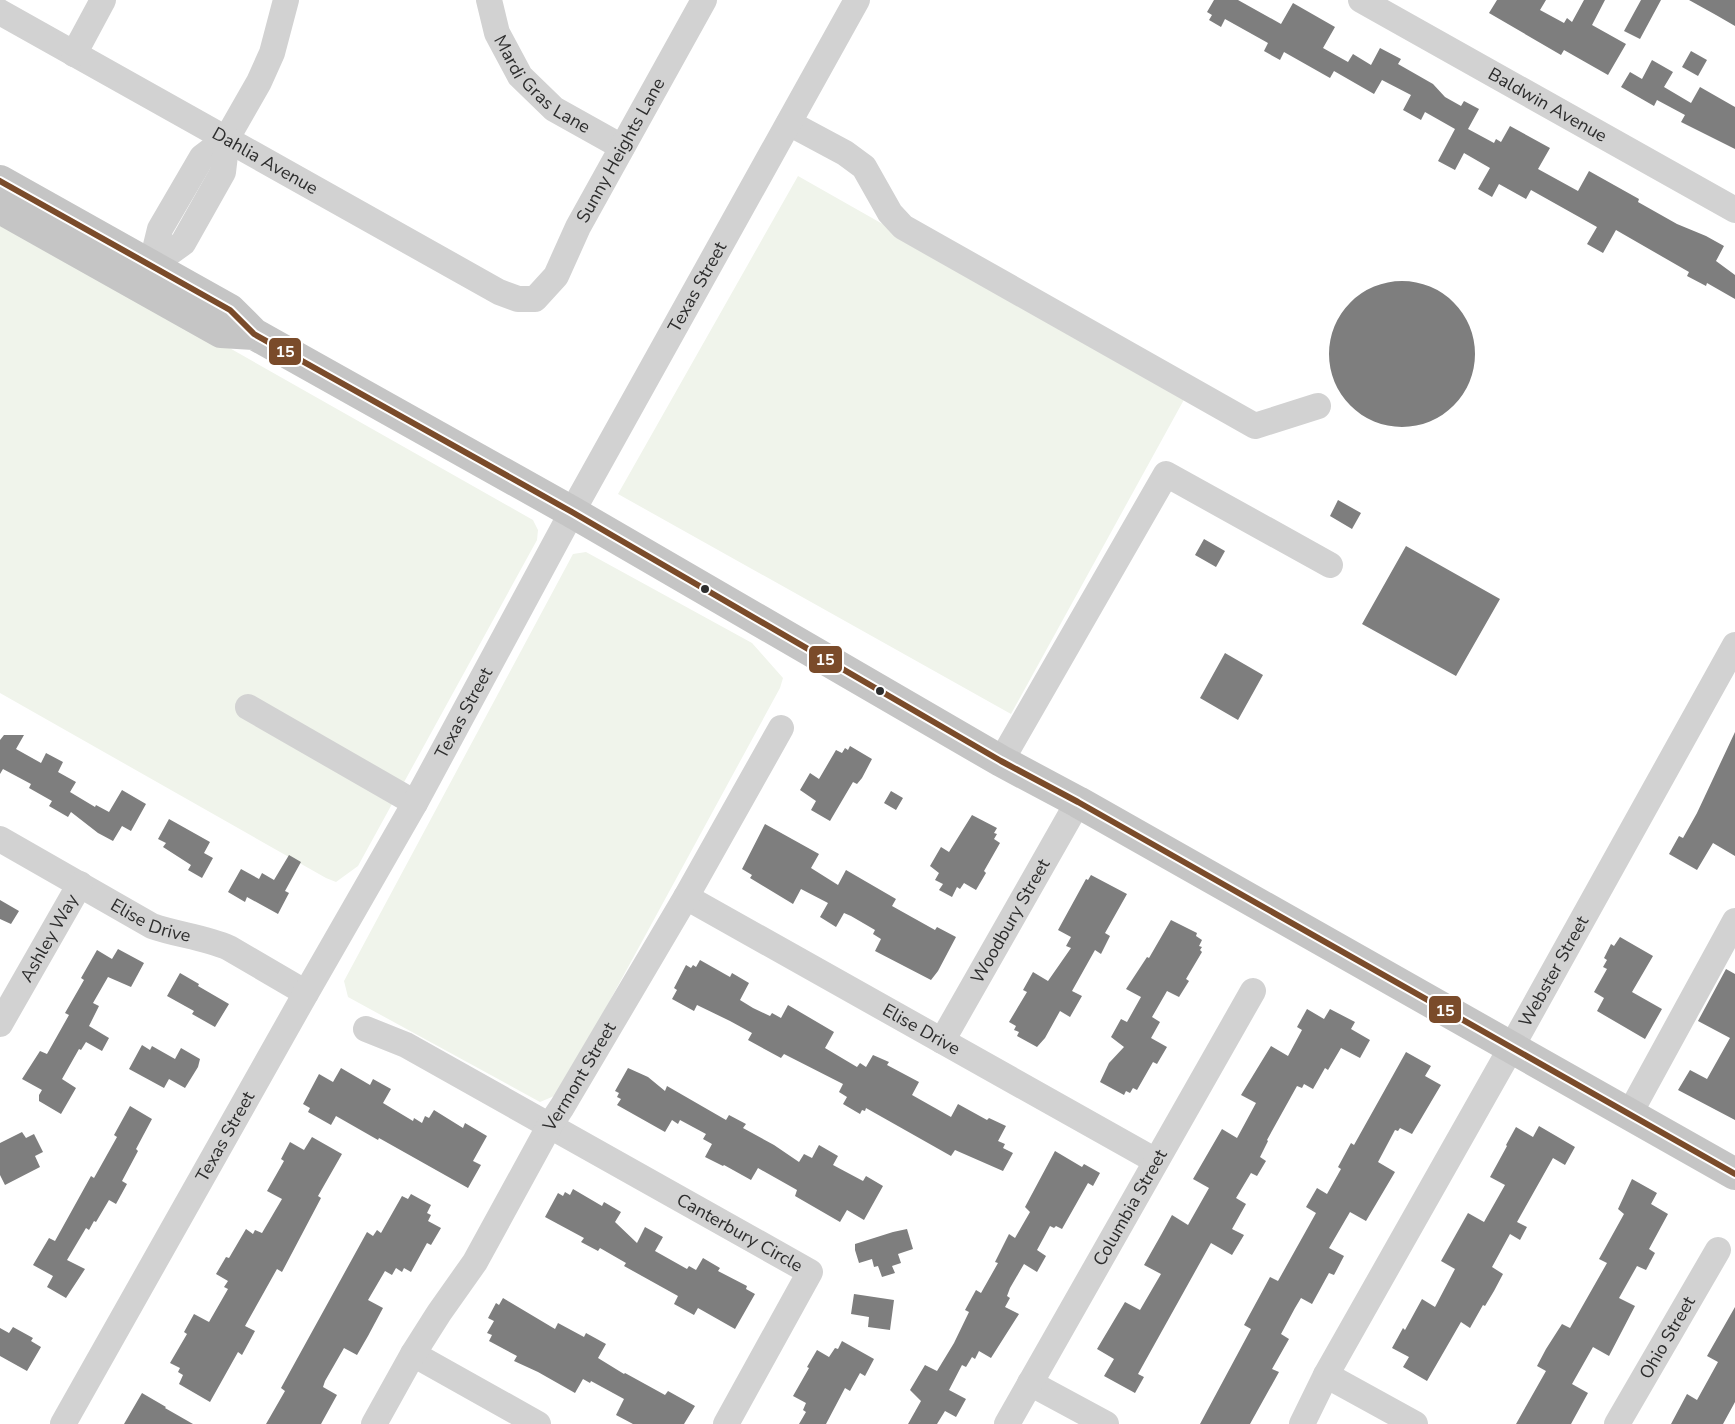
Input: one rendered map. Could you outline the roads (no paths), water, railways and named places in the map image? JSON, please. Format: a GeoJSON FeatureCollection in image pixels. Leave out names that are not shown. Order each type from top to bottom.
{"type":"FeatureCollection","features":[{"type":"Feature","properties":{"kind":"main road"},"geometry":{"type":"LineString","coordinates":[[0,181],[230,310],[254,334],[572,512],[1001,761],[1078,801],[1735,1174]]}},
{"type":"Feature","properties":{"kind":"main road"},"geometry":{"type":"LineString","coordinates":[[0,199],[125,267],[151,266]]}},
{"type":"Feature","properties":{"kind":"main road"},"geometry":{"type":"LineString","coordinates":[[0,208],[221,332],[254,334]]}},
{"type":"Feature","properties":{"kind":"street"},"geometry":{"type":"LineString","coordinates":[[74,54],[103,0]]}},
{"type":"Feature","properties":{"kind":"street"},"geometry":{"type":"LineString","coordinates":[[151,266],[160,229],[202,157],[227,138],[259,82],[272,53],[286,0]]}},
{"type":"Feature","properties":{"kind":"street","name":"Mardi Gras Lane"},"geometry":{"type":"LineString","coordinates":[[489,0],[497,33],[520,76],[554,109],[622,147]]}},
{"type":"Feature","properties":{"kind":"street","name":"Sunny Heights Lane"},"geometry":{"type":"LineString","coordinates":[[535,299],[556,276],[578,227],[704,0]]}},
{"type":"Feature","properties":{"kind":"street","name":"Texas Street"},"geometry":{"type":"LineString","coordinates":[[63,1424],[415,803],[572,512],[857,0]]}},
{"type":"Feature","properties":{"kind":"street","name":"Baldwin Avenue"},"geometry":{"type":"LineString","coordinates":[[1361,0],[1735,210]]}},
{"type":"Feature","properties":{"kind":"street","name":"Dahlia Avenue"},"geometry":{"type":"LineString","coordinates":[[0,12],[499,292],[518,299],[535,299]]}},
{"type":"Feature","properties":{"kind":"street"},"geometry":{"type":"LineString","coordinates":[[789,123],[845,153],[864,167],[890,213],[903,227],[1255,426],[1318,406]]}},
{"type":"Feature","properties":{"kind":"street"},"geometry":{"type":"LineString","coordinates":[[1001,761],[1166,474],[1330,565]]}},
{"type":"Feature","properties":{"kind":"street","name":"Webster Street"},"geometry":{"type":"LineString","coordinates":[[1302,1424],[1326,1375],[1735,645]]}},
{"type":"Feature","properties":{"kind":"street"},"geometry":{"type":"LineString","coordinates":[[248,707],[415,803]]}},
{"type":"Feature","properties":{"kind":"street","name":"Vermont Street"},"geometry":{"type":"LineString","coordinates":[[374,1424],[413,1354],[475,1262],[550,1125],[686,897],[781,728]]}},
{"type":"Feature","properties":{"kind":"street","name":"Woodbury Street"},"geometry":{"type":"LineString","coordinates":[[942,1041],[1078,801]]}},
{"type":"Feature","properties":{"kind":"street","name":"Elise Drive"},"geometry":{"type":"LineString","coordinates":[[0,839],[152,926],[216,942],[306,993]]}},
{"type":"Feature","properties":{"kind":"street","name":"Ashley Way"},"geometry":{"type":"LineString","coordinates":[[0,1024],[80,884]]}},
{"type":"Feature","properties":{"kind":"street","name":"Elise Drive"},"geometry":{"type":"LineString","coordinates":[[686,897],[1156,1161]]}},
{"type":"Feature","properties":{"kind":"street"},"geometry":{"type":"LineString","coordinates":[[1630,1113],[1735,921]]}},
{"type":"Feature","properties":{"kind":"street","name":"Columbia Street"},"geometry":{"type":"LineString","coordinates":[[1007,1424],[1253,991]]}},
{"type":"Feature","properties":{"kind":"street"},"geometry":{"type":"LineString","coordinates":[[366,1029],[406,1045],[550,1125]]}},
{"type":"Feature","properties":{"kind":"street","name":"Canterbury Circle"},"geometry":{"type":"LineString","coordinates":[[550,1125],[810,1272],[726,1424]]}},
{"type":"Feature","properties":{"kind":"street","name":"Ohio Street"},"geometry":{"type":"LineString","coordinates":[[1617,1424],[1718,1250]]}},
{"type":"Feature","properties":{"kind":"street"},"geometry":{"type":"LineString","coordinates":[[413,1354],[538,1424]]}},
{"type":"Feature","properties":{"kind":"street"},"geometry":{"type":"LineString","coordinates":[[1326,1375],[1416,1424]]}},
{"type":"Feature","properties":{"kind":"street"},"geometry":{"type":"LineString","coordinates":[[1030,1383],[1106,1424]]}}]}
